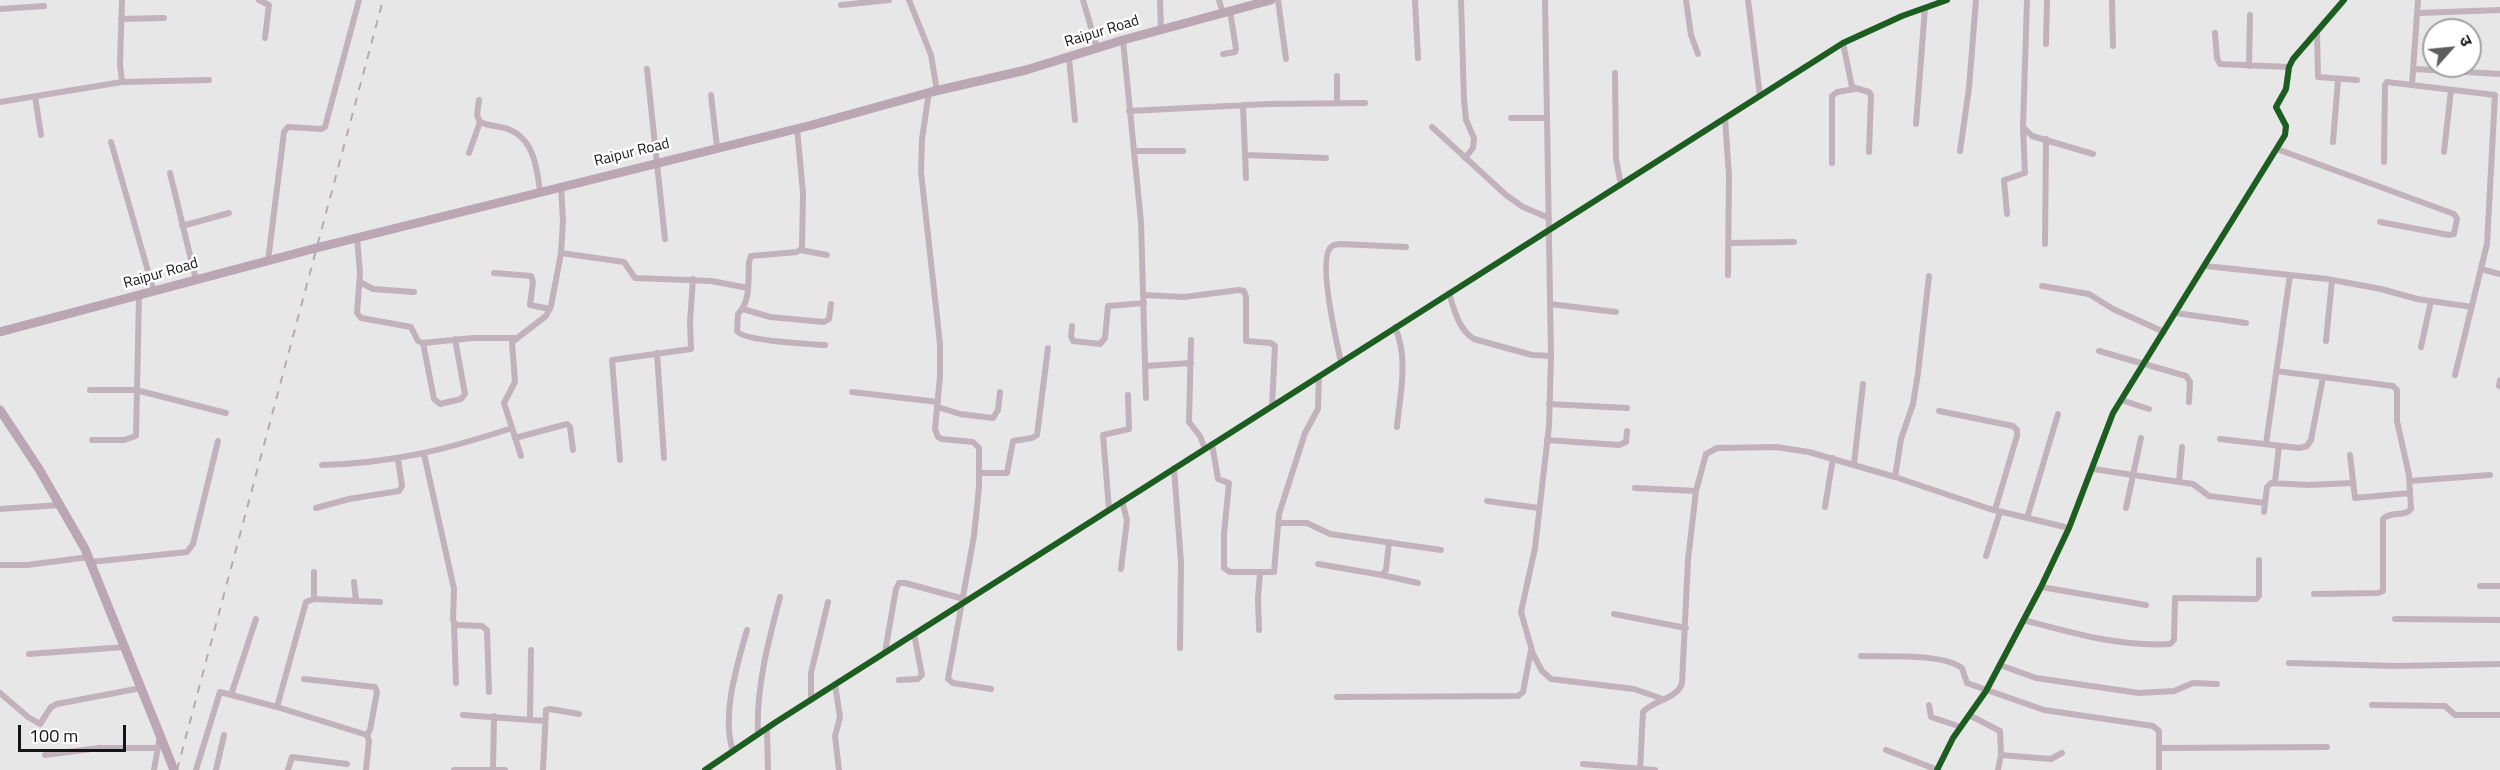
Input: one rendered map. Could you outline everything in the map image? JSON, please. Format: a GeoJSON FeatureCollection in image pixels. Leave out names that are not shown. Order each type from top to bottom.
{"type":"FeatureCollection","features":[{"type":"Feature","properties":{"kind":"main road","name":"Raipur Road"},"geometry":{"type":"LineString","coordinates":[[0,332],[540,191],[1026,70],[1123,40],[1271,0]]}},
{"type":"Feature","properties":{"kind":"main road"},"geometry":{"type":"LineString","coordinates":[[1,413],[60,505],[90,559],[174,770]]}},
{"type":"Feature","properties":{"kind":"street"},"geometry":{"type":"LineString","coordinates":[[122,0],[120,64],[122,82]]}},
{"type":"Feature","properties":{"kind":"street"},"geometry":{"type":"LineString","coordinates":[[259,0],[270,2],[265,38]]}},
{"type":"Feature","properties":{"kind":"street"},"geometry":{"type":"LineString","coordinates":[[268,261],[284,132],[288,127],[321,129],[326,127],[359,0]]}},
{"type":"Feature","properties":{"kind":"street"},"geometry":{"type":"LineString","coordinates":[[841,5],[889,0]]}},
{"type":"Feature","properties":{"kind":"street"},"geometry":{"type":"LineString","coordinates":[[909,0],[931,55],[933,92],[922,139],[921,172],[940,344],[936,434],[942,439],[976,443],[979,448],[974,536],[948,679],[953,683],[991,689]]}},
{"type":"Feature","properties":{"kind":"street"},"geometry":{"type":"LineString","coordinates":[[1083,0],[1097,48]]}},
{"type":"Feature","properties":{"kind":"street"},"geometry":{"type":"LineString","coordinates":[[1160,0],[1161,30]]}},
{"type":"Feature","properties":{"kind":"street"},"geometry":{"type":"LineString","coordinates":[[1219,0],[1227,12],[1236,49],[1235,52],[1223,54]]}},
{"type":"Feature","properties":{"kind":"street"},"geometry":{"type":"LineString","coordinates":[[1278,0],[1286,59]]}},
{"type":"Feature","properties":{"kind":"street"},"geometry":{"type":"LineString","coordinates":[[1415,0],[1418,58]]}},
{"type":"Feature","properties":{"kind":"street"},"geometry":{"type":"LineString","coordinates":[[1461,0],[1464,100],[1466,120],[1474,138],[1473,148],[1465,158]]}},
{"type":"Feature","properties":{"kind":"street"},"geometry":{"type":"LineString","coordinates":[[1545,0],[1551,356],[1547,440],[1532,564],[1521,612],[1532,649],[1542,671],[1551,679],[1634,689],[1664,699]]}},
{"type":"Feature","properties":{"kind":"street"},"geometry":{"type":"LineString","coordinates":[[1686,0],[1691,34],[1698,54]]}},
{"type":"Feature","properties":{"kind":"street"},"geometry":{"type":"LineString","coordinates":[[1748,0],[1760,96]]}},
{"type":"Feature","properties":{"kind":"street"},"geometry":{"type":"LineString","coordinates":[[705,770],[964,601],[1843,43],[1947,0]]}},
{"type":"Feature","properties":{"kind":"street"},"geometry":{"type":"LineString","coordinates":[[1960,151],[1969,88],[1976,0]]}},
{"type":"Feature","properties":{"kind":"street"},"geometry":{"type":"LineString","coordinates":[[2007,214],[2004,180],[2025,172],[2023,127],[2027,0]]}},
{"type":"Feature","properties":{"kind":"street"},"geometry":{"type":"LineString","coordinates":[[2046,44],[2047,0]]}},
{"type":"Feature","properties":{"kind":"street"},"geometry":{"type":"LineString","coordinates":[[2112,0],[2113,46]]}},
{"type":"Feature","properties":{"kind":"street"},"geometry":{"type":"LineString","coordinates":[[1886,750],[1937,770],[1961,727],[1986,691],[2041,588],[2069,528],[2109,422],[2286,132],[2286,126],[2276,107],[2286,89],[2289,67],[2293,59],[2344,0]]}},
{"type":"Feature","properties":{"kind":"street"},"geometry":{"type":"LineString","coordinates":[[2412,84],[2419,14],[2418,0]]}},
{"type":"Feature","properties":{"kind":"street"},"geometry":{"type":"LineString","coordinates":[[0,9],[44,6]]}},
{"type":"Feature","properties":{"kind":"street"},"geometry":{"type":"LineString","coordinates":[[1916,124],[1925,8]]}},
{"type":"Feature","properties":{"kind":"street"},"geometry":{"type":"LineString","coordinates":[[2419,14],[2500,10]]}},
{"type":"Feature","properties":{"kind":"street"},"geometry":{"type":"LineString","coordinates":[[2249,66],[2250,15]]}},
{"type":"Feature","properties":{"kind":"street"},"geometry":{"type":"LineString","coordinates":[[122,19],[164,18]]}},
{"type":"Feature","properties":{"kind":"street"},"geometry":{"type":"LineString","coordinates":[[2317,31],[2317,75],[2320,78],[2357,80]]}},
{"type":"Feature","properties":{"kind":"street"},"geometry":{"type":"LineString","coordinates":[[2215,33],[2217,58],[2220,64],[2289,67]]}},
{"type":"Feature","properties":{"kind":"street"},"geometry":{"type":"LineString","coordinates":[[1123,40],[1141,222],[1146,398]]}},
{"type":"Feature","properties":{"kind":"street"},"geometry":{"type":"LineString","coordinates":[[1843,43],[1851,83],[1855,89]]}},
{"type":"Feature","properties":{"kind":"street"},"geometry":{"type":"LineString","coordinates":[[1069,58],[1075,120]]}},
{"type":"Feature","properties":{"kind":"street"},"geometry":{"type":"LineString","coordinates":[[647,69],[665,239]]}},
{"type":"Feature","properties":{"kind":"street"},"geometry":{"type":"LineString","coordinates":[[2414,69],[2500,74]]}},
{"type":"Feature","properties":{"kind":"street"},"geometry":{"type":"LineString","coordinates":[[1615,73],[1616,159],[1621,185]]}},
{"type":"Feature","properties":{"kind":"street"},"geometry":{"type":"LineString","coordinates":[[1336,104],[1337,76]]}},
{"type":"Feature","properties":{"kind":"street"},"geometry":{"type":"LineString","coordinates":[[0,102],[122,82],[208,80]]}},
{"type":"Feature","properties":{"kind":"street"},"geometry":{"type":"LineString","coordinates":[[2333,142],[2338,80]]}},
{"type":"Feature","properties":{"kind":"street"},"geometry":{"type":"LineString","coordinates":[[2384,162],[2385,85],[2388,82],[2494,94],[2496,97],[2489,221],[2481,269],[2455,375]]}},
{"type":"Feature","properties":{"kind":"street"},"geometry":{"type":"LineString","coordinates":[[1832,163],[1832,96],[1837,92],[1855,89],[1869,92],[1871,95],[1869,152]]}},
{"type":"Feature","properties":{"kind":"street"},"geometry":{"type":"LineString","coordinates":[[2444,152],[2451,90]]}},
{"type":"Feature","properties":{"kind":"street"},"geometry":{"type":"LineString","coordinates":[[711,95],[717,147]]}},
{"type":"Feature","properties":{"kind":"street"},"geometry":{"type":"LineString","coordinates":[[35,96],[41,135]]}},
{"type":"Feature","properties":{"kind":"street"},"geometry":{"type":"LineString","coordinates":[[469,153],[480,122],[477,115],[479,100]]}},
{"type":"Feature","properties":{"kind":"street"},"geometry":{"type":"LineString","coordinates":[[1129,111],[1243,105],[1365,103]]}},
{"type":"Feature","properties":{"kind":"street"},"geometry":{"type":"LineString","coordinates":[[1243,105],[1246,178]]}},
{"type":"Feature","properties":{"kind":"street"},"geometry":{"type":"LineString","coordinates":[[1511,118],[1547,118]]}},
{"type":"Feature","properties":{"kind":"street"},"geometry":{"type":"LineString","coordinates":[[1725,118],[1729,176],[1728,276]]}},
{"type":"Feature","properties":{"kind":"street"},"geometry":{"type":"LineString","coordinates":[[480,122],[507,129],[525,142],[535,158],[540,191]]}},
{"type":"Feature","properties":{"kind":"street"},"geometry":{"type":"LineString","coordinates":[[1432,127],[1516,203],[1549,218]]}},
{"type":"Feature","properties":{"kind":"street"},"geometry":{"type":"LineString","coordinates":[[2023,127],[2028,134],[2094,154]]}},
{"type":"Feature","properties":{"kind":"street"},"geometry":{"type":"LineString","coordinates":[[797,128],[803,193],[800,250]]}},
{"type":"Feature","properties":{"kind":"street"},"geometry":{"type":"LineString","coordinates":[[2045,244],[2046,139]]}},
{"type":"Feature","properties":{"kind":"street"},"geometry":{"type":"LineString","coordinates":[[111,142],[154,292]]}},
{"type":"Feature","properties":{"kind":"street"},"geometry":{"type":"LineString","coordinates":[[2277,149],[2454,214],[2457,219],[2454,234],[2449,236],[2380,222]]}},
{"type":"Feature","properties":{"kind":"street"},"geometry":{"type":"LineString","coordinates":[[1134,151],[1183,151]]}},
{"type":"Feature","properties":{"kind":"street"},"geometry":{"type":"LineString","coordinates":[[1246,155],[1326,158]]}},
{"type":"Feature","properties":{"kind":"street"},"geometry":{"type":"LineString","coordinates":[[170,174],[196,280]]}},
{"type":"Feature","properties":{"kind":"street"},"geometry":{"type":"LineString","coordinates":[[357,238],[360,282],[358,317],[411,327],[418,341],[423,343],[455,339],[515,338],[546,316],[550,309],[561,253],[563,221],[560,186]]}},
{"type":"Feature","properties":{"kind":"street"},"geometry":{"type":"LineString","coordinates":[[182,226],[229,213]]}},
{"type":"Feature","properties":{"kind":"street"},"geometry":{"type":"LineString","coordinates":[[1729,243],[1794,243]]}},
{"type":"Feature","properties":{"kind":"street"},"geometry":{"type":"LineString","coordinates":[[1341,362],[1330,314],[1326,273],[1328,250],[1331,246],[1340,244],[1406,247]]}},
{"type":"Feature","properties":{"kind":"street"},"geometry":{"type":"LineString","coordinates":[[825,345],[775,341],[738,334],[737,317],[743,309],[752,256],[800,250],[827,255]]}},
{"type":"Feature","properties":{"kind":"street"},"geometry":{"type":"LineString","coordinates":[[561,253],[624,262],[635,278],[693,279],[723,282],[748,288]]}},
{"type":"Feature","properties":{"kind":"street"},"geometry":{"type":"LineString","coordinates":[[2206,266],[2332,280],[2431,301],[2472,307]]}},
{"type":"Feature","properties":{"kind":"street"},"geometry":{"type":"LineString","coordinates":[[2481,269],[2500,274]]}},
{"type":"Feature","properties":{"kind":"street"},"geometry":{"type":"LineString","coordinates":[[494,273],[531,276],[533,282],[530,305],[550,309]]}},
{"type":"Feature","properties":{"kind":"street"},"geometry":{"type":"LineString","coordinates":[[2266,444],[2290,275]]}},
{"type":"Feature","properties":{"kind":"street"},"geometry":{"type":"LineString","coordinates":[[1895,477],[1901,439],[1913,404],[1929,276]]}},
{"type":"Feature","properties":{"kind":"street"},"geometry":{"type":"LineString","coordinates":[[620,460],[612,360],[691,349],[693,279]]}},
{"type":"Feature","properties":{"kind":"street"},"geometry":{"type":"LineString","coordinates":[[2326,341],[2332,280]]}},
{"type":"Feature","properties":{"kind":"street"},"geometry":{"type":"LineString","coordinates":[[360,282],[379,291],[414,292]]}},
{"type":"Feature","properties":{"kind":"street"},"geometry":{"type":"LineString","coordinates":[[2042,286],[2089,294],[2113,309],[2164,332]]}},
{"type":"Feature","properties":{"kind":"street"},"geometry":{"type":"LineString","coordinates":[[1072,326],[1073,341],[1100,344],[1105,338],[1108,306],[1144,299],[1244,291],[1246,341],[1275,346],[1272,406]]}},
{"type":"Feature","properties":{"kind":"street"},"geometry":{"type":"LineString","coordinates":[[1449,292],[1459,321],[1466,333],[1474,339],[1532,355],[1551,356]]}},
{"type":"Feature","properties":{"kind":"street"},"geometry":{"type":"LineString","coordinates":[[92,440],[135,438],[137,432],[139,296]]}},
{"type":"Feature","properties":{"kind":"street"},"geometry":{"type":"LineString","coordinates":[[2421,347],[2431,301]]}},
{"type":"Feature","properties":{"kind":"street"},"geometry":{"type":"LineString","coordinates":[[743,309],[770,317],[824,322],[828,319],[831,304]]}},
{"type":"Feature","properties":{"kind":"street"},"geometry":{"type":"LineString","coordinates":[[1550,304],[1616,312]]}},
{"type":"Feature","properties":{"kind":"street"},"geometry":{"type":"LineString","coordinates":[[2176,313],[2246,323]]}},
{"type":"Feature","properties":{"kind":"street"},"geometry":{"type":"LineString","coordinates":[[1395,327],[1402,346],[1404,362],[1396,427]]}},
{"type":"Feature","properties":{"kind":"street"},"geometry":{"type":"LineString","coordinates":[[515,338],[512,347],[515,386],[504,401],[521,456]]}},
{"type":"Feature","properties":{"kind":"street"},"geometry":{"type":"LineString","coordinates":[[423,343],[434,399],[440,404],[461,399],[465,394],[455,339]]}},
{"type":"Feature","properties":{"kind":"street"},"geometry":{"type":"LineString","coordinates":[[1191,340],[1189,422],[1200,436],[1205,449]]}},
{"type":"Feature","properties":{"kind":"street"},"geometry":{"type":"LineString","coordinates":[[979,473],[1006,473],[1014,441],[1037,435],[1048,348]]}},
{"type":"Feature","properties":{"kind":"street"},"geometry":{"type":"LineString","coordinates":[[2099,351],[2188,377],[2189,402]]}},
{"type":"Feature","properties":{"kind":"street"},"geometry":{"type":"LineString","coordinates":[[657,353],[664,458]]}},
{"type":"Feature","properties":{"kind":"street"},"geometry":{"type":"LineString","coordinates":[[1146,366],[1191,363]]}},
{"type":"Feature","properties":{"kind":"street"},"geometry":{"type":"LineString","coordinates":[[2276,371],[2396,387],[2398,425],[2409,481],[2410,512],[2386,516],[2383,519],[2382,592],[2314,594]]}},
{"type":"Feature","properties":{"kind":"street"},"geometry":{"type":"LineString","coordinates":[[1212,444],[1218,479],[1229,483],[1224,534],[1224,568],[1230,572],[1272,573],[1276,570],[1278,523],[1298,454],[1319,405],[1319,376]]}},
{"type":"Feature","properties":{"kind":"street"},"geometry":{"type":"LineString","coordinates":[[2220,439],[2298,448],[2310,443],[2323,377]]}},
{"type":"Feature","properties":{"kind":"street"},"geometry":{"type":"LineString","coordinates":[[1854,464],[1863,384]]}},
{"type":"Feature","properties":{"kind":"street"},"geometry":{"type":"LineString","coordinates":[[90,390],[136,390],[226,413]]}},
{"type":"Feature","properties":{"kind":"street"},"geometry":{"type":"LineString","coordinates":[[852,392],[938,404],[960,414],[993,418],[998,410],[1000,392]]}},
{"type":"Feature","properties":{"kind":"street"},"geometry":{"type":"LineString","coordinates":[[1109,509],[1103,435],[1129,429],[1128,395]]}},
{"type":"Feature","properties":{"kind":"street"},"geometry":{"type":"LineString","coordinates":[[2121,400],[2149,409]]}},
{"type":"Feature","properties":{"kind":"street"},"geometry":{"type":"LineString","coordinates":[[1549,404],[1627,408]]}},
{"type":"Feature","properties":{"kind":"street"},"geometry":{"type":"LineString","coordinates":[[1939,411],[2013,426],[2017,430],[1986,556]]}},
{"type":"Feature","properties":{"kind":"street"},"geometry":{"type":"LineString","coordinates":[[2027,518],[2058,414]]}},
{"type":"Feature","properties":{"kind":"street"},"geometry":{"type":"LineString","coordinates":[[515,438],[567,424],[570,428],[573,450]]}},
{"type":"Feature","properties":{"kind":"street"},"geometry":{"type":"LineString","coordinates":[[322,465],[361,464],[398,459],[512,428]]}},
{"type":"Feature","properties":{"kind":"street"},"geometry":{"type":"LineString","coordinates":[[1547,440],[1619,445],[1626,442],[1627,431]]}},
{"type":"Feature","properties":{"kind":"street"},"geometry":{"type":"LineString","coordinates":[[2127,508],[2141,438]]}},
{"type":"Feature","properties":{"kind":"street"},"geometry":{"type":"LineString","coordinates":[[0,565],[27,565],[187,552],[193,544],[218,441]]}},
{"type":"Feature","properties":{"kind":"street"},"geometry":{"type":"LineString","coordinates":[[2275,482],[2279,446]]}},
{"type":"Feature","properties":{"kind":"street"},"geometry":{"type":"LineString","coordinates":[[1640,769],[1641,716],[1648,706],[1681,688],[1688,560],[1696,491],[1706,454],[1713,448],[1776,447],[1833,458],[1998,511],[2069,528]]}},
{"type":"Feature","properties":{"kind":"street"},"geometry":{"type":"LineString","coordinates":[[2178,482],[2182,447]]}},
{"type":"Feature","properties":{"kind":"street"},"geometry":{"type":"LineString","coordinates":[[424,453],[455,594],[456,683]]}},
{"type":"Feature","properties":{"kind":"street"},"geometry":{"type":"LineString","coordinates":[[2350,455],[2353,495],[2356,499],[2410,493]]}},
{"type":"Feature","properties":{"kind":"street"},"geometry":{"type":"LineString","coordinates":[[1825,507],[1833,458]]}},
{"type":"Feature","properties":{"kind":"street"},"geometry":{"type":"LineString","coordinates":[[316,508],[349,499],[399,492],[402,486],[398,459]]}},
{"type":"Feature","properties":{"kind":"street"},"geometry":{"type":"LineString","coordinates":[[1174,468],[1182,572],[1180,648]]}},
{"type":"Feature","properties":{"kind":"street"},"geometry":{"type":"LineString","coordinates":[[2093,469],[2196,484],[2209,496],[2265,503]]}},
{"type":"Feature","properties":{"kind":"street"},"geometry":{"type":"LineString","coordinates":[[2409,481],[2490,475]]}},
{"type":"Feature","properties":{"kind":"street"},"geometry":{"type":"LineString","coordinates":[[2264,512],[2268,484],[2275,482],[2309,485],[2352,483]]}},
{"type":"Feature","properties":{"kind":"street"},"geometry":{"type":"LineString","coordinates":[[1635,488],[1696,491]]}},
{"type":"Feature","properties":{"kind":"street"},"geometry":{"type":"LineString","coordinates":[[1121,569],[1127,520],[1122,501]]}},
{"type":"Feature","properties":{"kind":"street"},"geometry":{"type":"LineString","coordinates":[[1487,501],[1539,508]]}},
{"type":"Feature","properties":{"kind":"street"},"geometry":{"type":"LineString","coordinates":[[0,509],[60,505]]}},
{"type":"Feature","properties":{"kind":"street"},"geometry":{"type":"LineString","coordinates":[[1278,523],[1307,523],[1330,534],[1441,550]]}},
{"type":"Feature","properties":{"kind":"street"},"geometry":{"type":"LineString","coordinates":[[1382,575],[1386,570],[1389,542]]}},
{"type":"Feature","properties":{"kind":"street"},"geometry":{"type":"LineString","coordinates":[[2024,620],[2094,638],[2138,644],[2170,644],[2174,640],[2175,598],[2256,599],[2259,596],[2259,560]]}},
{"type":"Feature","properties":{"kind":"street"},"geometry":{"type":"LineString","coordinates":[[1318,564],[1418,583]]}},
{"type":"Feature","properties":{"kind":"street"},"geometry":{"type":"LineString","coordinates":[[314,572],[314,599]]}},
{"type":"Feature","properties":{"kind":"street"},"geometry":{"type":"LineString","coordinates":[[1259,630],[1260,573]]}},
{"type":"Feature","properties":{"kind":"street"},"geometry":{"type":"LineString","coordinates":[[354,582],[356,601]]}},
{"type":"Feature","properties":{"kind":"street"},"geometry":{"type":"LineString","coordinates":[[885,652],[899,583],[964,601]]}},
{"type":"Feature","properties":{"kind":"street"},"geometry":{"type":"LineString","coordinates":[[2480,586],[2500,586]]}},
{"type":"Feature","properties":{"kind":"street"},"geometry":{"type":"LineString","coordinates":[[2041,588],[2146,605]]}},
{"type":"Feature","properties":{"kind":"street"},"geometry":{"type":"LineString","coordinates":[[758,734],[761,674],[780,597]]}},
{"type":"Feature","properties":{"kind":"street"},"geometry":{"type":"LineString","coordinates":[[277,707],[306,602],[314,599],[380,602]]}},
{"type":"Feature","properties":{"kind":"street"},"geometry":{"type":"LineString","coordinates":[[811,700],[811,673],[828,602]]}},
{"type":"Feature","properties":{"kind":"street"},"geometry":{"type":"LineString","coordinates":[[1614,614],[1686,628]]}},
{"type":"Feature","properties":{"kind":"street"},"geometry":{"type":"LineString","coordinates":[[231,695],[256,619]]}},
{"type":"Feature","properties":{"kind":"street"},"geometry":{"type":"LineString","coordinates":[[2394,619],[2500,620]]}},
{"type":"Feature","properties":{"kind":"street"},"geometry":{"type":"LineString","coordinates":[[454,623],[483,626],[487,630],[489,692]]}},
{"type":"Feature","properties":{"kind":"street"},"geometry":{"type":"LineString","coordinates":[[733,751],[729,731],[733,684],[747,630]]}},
{"type":"Feature","properties":{"kind":"street"},"geometry":{"type":"LineString","coordinates":[[899,680],[918,679],[922,675],[914,634]]}},
{"type":"Feature","properties":{"kind":"street"},"geometry":{"type":"LineString","coordinates":[[29,654],[125,647]]}},
{"type":"Feature","properties":{"kind":"street"},"geometry":{"type":"LineString","coordinates":[[1337,696],[1518,696],[1523,692],[1532,649]]}},
{"type":"Feature","properties":{"kind":"street"},"geometry":{"type":"LineString","coordinates":[[530,719],[531,650]]}},
{"type":"Feature","properties":{"kind":"street"},"geometry":{"type":"LineString","coordinates":[[1860,656],[1920,658],[1952,663],[1962,668],[1967,683],[2044,710],[2153,726],[2158,731],[2159,770]]}},
{"type":"Feature","properties":{"kind":"street"},"geometry":{"type":"LineString","coordinates":[[2289,663],[2396,666],[2500,664]]}},
{"type":"Feature","properties":{"kind":"street"},"geometry":{"type":"LineString","coordinates":[[2000,665],[2036,678],[2139,693],[2174,691],[2193,683],[2217,684]]}},
{"type":"Feature","properties":{"kind":"street"},"geometry":{"type":"LineString","coordinates":[[304,679],[375,687],[377,692],[367,735],[369,741],[366,770]]}},
{"type":"Feature","properties":{"kind":"street"},"geometry":{"type":"LineString","coordinates":[[835,684],[840,717],[835,736],[839,770]]}},
{"type":"Feature","properties":{"kind":"street"},"geometry":{"type":"LineString","coordinates":[[0,693],[28,717],[40,724],[51,707],[57,704],[141,688]]}},
{"type":"Feature","properties":{"kind":"street"},"geometry":{"type":"LineString","coordinates":[[196,770],[218,693],[277,707],[367,735]]}},
{"type":"Feature","properties":{"kind":"street"},"geometry":{"type":"LineString","coordinates":[[1929,705],[1932,718],[1961,727]]}},
{"type":"Feature","properties":{"kind":"street"},"geometry":{"type":"LineString","coordinates":[[2372,705],[2445,706],[2455,715],[2500,715]]}},
{"type":"Feature","properties":{"kind":"street"},"geometry":{"type":"LineString","coordinates":[[543,770],[546,710],[579,714]]}},
{"type":"Feature","properties":{"kind":"street"},"geometry":{"type":"LineString","coordinates":[[463,715],[545,721]]}},
{"type":"Feature","properties":{"kind":"street"},"geometry":{"type":"LineString","coordinates":[[1969,715],[2000,731],[2001,755],[1998,770]]}},
{"type":"Feature","properties":{"kind":"street"},"geometry":{"type":"LineString","coordinates":[[493,769],[494,716]]}},
{"type":"Feature","properties":{"kind":"street"},"geometry":{"type":"LineString","coordinates":[[767,728],[768,770]]}},
{"type":"Feature","properties":{"kind":"street"},"geometry":{"type":"LineString","coordinates":[[154,770],[160,735]]}},
{"type":"Feature","properties":{"kind":"street"},"geometry":{"type":"LineString","coordinates":[[216,770],[224,735]]}},
{"type":"Feature","properties":{"kind":"street"},"geometry":{"type":"LineString","coordinates":[[2159,748],[2327,747]]}},
{"type":"Feature","properties":{"kind":"street"},"geometry":{"type":"LineString","coordinates":[[45,755],[99,748],[158,748]]}},
{"type":"Feature","properties":{"kind":"street"},"geometry":{"type":"LineString","coordinates":[[2001,755],[2051,759],[2062,753]]}},
{"type":"Feature","properties":{"kind":"street"},"geometry":{"type":"LineString","coordinates":[[288,770],[292,757],[347,764]]}},
{"type":"Feature","properties":{"kind":"street"},"geometry":{"type":"LineString","coordinates":[[1583,764],[1655,770]]}},
{"type":"Feature","properties":{"kind":"street"},"geometry":{"type":"LineString","coordinates":[[454,770],[505,770]]}},
{"type":"Feature","properties":{"kind":"railway"},"geometry":{"type":"LineString","coordinates":[[177,770],[383,0]]}},
{"type":"Feature","properties":{"kind":"cycle path"},"geometry":{"type":"LineString","coordinates":[[705,770],[776,722],[1843,43],[1902,16],[1947,0]]}},
{"type":"Feature","properties":{"kind":"cycle path"},"geometry":{"type":"LineString","coordinates":[[1937,770],[1953,738],[1986,691],[2041,587],[2069,528],[2113,413],[2285,135],[2286,126],[2276,107],[2286,89],[2289,67],[2293,59],[2344,0]]}}]}
